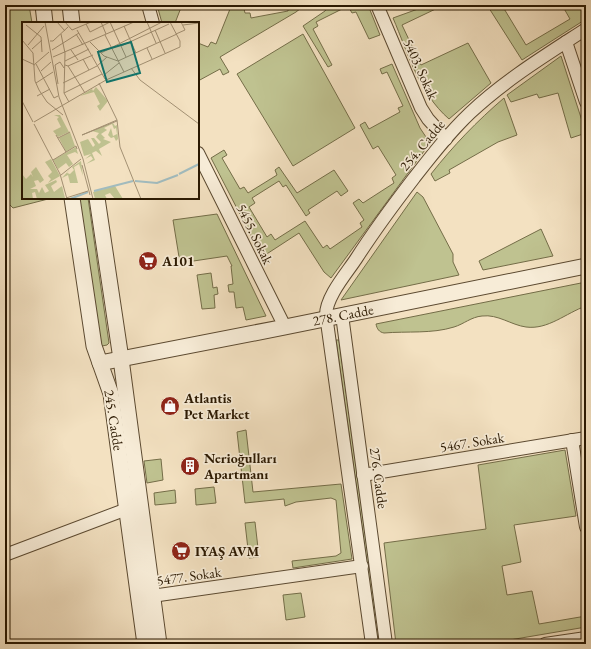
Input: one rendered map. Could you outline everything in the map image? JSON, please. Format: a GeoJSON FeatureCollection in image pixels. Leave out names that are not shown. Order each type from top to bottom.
{"type":"FeatureCollection","features":[{"type":"Feature","properties":{"kind":"street"},"geometry":{"type":"LineString","coordinates":[[43,5],[45,22]]}},
{"type":"Feature","properties":{"kind":"street"},"geometry":{"type":"LineString","coordinates":[[70,5],[72,22]]}},
{"type":"Feature","properties":{"kind":"street"},"geometry":{"type":"LineString","coordinates":[[148,5],[153,22]]}},
{"type":"Feature","properties":{"kind":"street","name":"5403. Sokak"},"geometry":{"type":"LineString","coordinates":[[377,5],[422,108],[431,122],[446,139]]}},
{"type":"Feature","properties":{"kind":"street","name":"254. Cadde"},"geometry":{"type":"LineString","coordinates":[[327,318],[326,311],[328,302],[364,247],[396,201],[446,139],[469,114],[493,93],[566,42],[586,30]]}},
{"type":"Feature","properties":{"kind":"street"},"geometry":{"type":"LineString","coordinates":[[566,42],[586,102]]}},
{"type":"Feature","properties":{"kind":"street","name":"5455. Sokak"},"geometry":{"type":"LineString","coordinates":[[199,156],[285,327]]}},
{"type":"Feature","properties":{"kind":"street","name":"245. Cadde"},"geometry":{"type":"LineString","coordinates":[[72,199],[92,333],[96,353],[111,394],[133,507]]}},
{"type":"Feature","properties":{"kind":"street","name":"245. Cadde"},"geometry":{"type":"LineString","coordinates":[[97,199],[121,359],[133,507],[145,597],[145,644]]}},
{"type":"Feature","properties":{"kind":"street","name":"278. Cadde"},"geometry":{"type":"LineString","coordinates":[[100,363],[342,316],[586,266]]}},
{"type":"Feature","properties":{"kind":"street","name":"276. Cadde"},"geometry":{"type":"LineString","coordinates":[[342,316],[386,644]]}},
{"type":"Feature","properties":{"kind":"street","name":"276. Cadde"},"geometry":{"type":"LineString","coordinates":[[327,318],[372,644]]}},
{"type":"Feature","properties":{"kind":"street","name":"5467. Sokak"},"geometry":{"type":"LineString","coordinates":[[363,475],[586,438]]}},
{"type":"Feature","properties":{"kind":"street"},"geometry":{"type":"LineString","coordinates":[[572,440],[586,527]]}},
{"type":"Feature","properties":{"kind":"street"},"geometry":{"type":"LineString","coordinates":[[5,555],[133,507]]}},
{"type":"Feature","properties":{"kind":"street","name":"5477. Sokak"},"geometry":{"type":"LineString","coordinates":[[145,597],[362,566]]}},
{"type":"Feature","properties":{"kind":"street","name":"245. Cadde"},"geometry":{"type":"LineString","coordinates":[[145,597],[159,644]]}},
{"type":"Feature","properties":{"kind":"street"},"geometry":{"type":"LineString","coordinates":[[545,644],[586,638]]}},
{"type":"Feature","properties":{"kind":"green space"},"geometry":{"type":"Polygon","coordinates":[[[5,5],[29,5],[32,22],[22,22],[22,199],[48,199],[13,208],[9,204],[5,187],[5,5]]]}},
{"type":"Feature","properties":{"kind":"green space"},"geometry":{"type":"Polygon","coordinates":[[[157,5],[182,5],[175,22],[162,22],[157,5]]]}},
{"type":"Feature","properties":{"kind":"green space"},"geometry":{"type":"Polygon","coordinates":[[[226,5],[243,5],[245,13],[250,13],[251,18],[288,11],[288,6],[305,5],[296,12],[220,57],[229,72],[223,75],[220,69],[199,80],[199,43],[208,47],[211,42],[216,44],[230,9],[226,7],[226,5]]]}},
{"type":"Feature","properties":{"kind":"green space"},"geometry":{"type":"Polygon","coordinates":[[[329,5],[335,7],[336,5],[368,5],[380,35],[369,39],[356,12],[352,13],[348,6],[316,22],[318,26],[313,29],[332,65],[328,67],[303,26],[325,11],[329,5]]]}},
{"type":"Feature","properties":{"kind":"green space"},"geometry":{"type":"Polygon","coordinates":[[[429,5],[444,5],[402,25],[421,65],[468,43],[491,83],[449,119],[439,109],[422,85],[415,72],[393,18],[429,5]]]}},
{"type":"Feature","properties":{"kind":"green space"},"geometry":{"type":"Polygon","coordinates":[[[487,5],[506,5],[503,7],[526,45],[570,19],[562,5],[582,5],[583,8],[586,6],[586,19],[522,60],[487,5]]]}},
{"type":"Feature","properties":{"kind":"green space"},"geometry":{"type":"Polygon","coordinates":[[[303,34],[355,128],[293,166],[237,74],[303,34]]]}},
{"type":"Feature","properties":{"kind":"green space"},"geometry":{"type":"Polygon","coordinates":[[[561,56],[586,133],[571,138],[558,93],[539,98],[537,94],[511,102],[507,95],[561,56]]]}},
{"type":"Feature","properties":{"kind":"green space"},"geometry":{"type":"Polygon","coordinates":[[[392,64],[420,128],[430,143],[331,278],[324,272],[299,233],[262,257],[211,158],[224,150],[227,155],[222,158],[240,189],[244,187],[248,193],[277,175],[275,170],[279,167],[297,193],[334,170],[348,191],[341,196],[337,191],[308,210],[310,213],[306,216],[286,185],[283,187],[279,181],[252,198],[255,203],[249,207],[267,237],[271,234],[275,240],[305,221],[323,248],[327,245],[330,249],[362,227],[360,223],[364,220],[353,203],[359,199],[363,203],[394,183],[392,178],[396,175],[378,146],[373,149],[360,125],[365,122],[369,129],[400,112],[398,108],[403,106],[387,72],[382,74],[380,69],[392,64]]]}},
{"type":"Feature","properties":{"kind":"green space"},"geometry":{"type":"Polygon","coordinates":[[[504,98],[517,135],[498,142],[449,170],[450,173],[435,181],[431,174],[439,164],[475,125],[504,98]]]}},
{"type":"Feature","properties":{"kind":"green space"},"geometry":{"type":"Polygon","coordinates":[[[417,192],[423,197],[453,254],[453,262],[459,275],[341,300],[417,192]]]}},
{"type":"Feature","properties":{"kind":"green space"},"geometry":{"type":"Polygon","coordinates":[[[79,199],[88,199],[109,343],[102,346],[99,343],[79,199]]]}},
{"type":"Feature","properties":{"kind":"green space"},"geometry":{"type":"Polygon","coordinates":[[[217,214],[266,316],[246,320],[243,307],[236,308],[234,292],[229,292],[228,285],[233,284],[232,266],[227,256],[180,263],[173,220],[217,214]]]}},
{"type":"Feature","properties":{"kind":"green space"},"geometry":{"type":"Polygon","coordinates":[[[541,229],[553,256],[483,270],[479,261],[541,229]]]}},
{"type":"Feature","properties":{"kind":"green space"},"geometry":{"type":"Polygon","coordinates":[[[211,273],[213,288],[217,287],[218,294],[214,295],[215,308],[202,309],[197,275],[211,273]]]}},
{"type":"Feature","properties":{"kind":"green space"},"geometry":{"type":"Polygon","coordinates":[[[586,282],[586,306],[542,326],[526,327],[488,316],[474,318],[454,327],[437,331],[384,333],[378,330],[376,324],[586,282]]]}},
{"type":"Feature","properties":{"kind":"green space"},"geometry":{"type":"Polygon","coordinates":[[[336,340],[339,340],[381,644],[378,644],[336,340]]]}},
{"type":"Feature","properties":{"kind":"green space"},"geometry":{"type":"Polygon","coordinates":[[[246,430],[253,492],[341,484],[352,559],[293,568],[292,561],[336,556],[341,553],[336,500],[331,498],[296,502],[285,506],[284,499],[245,503],[237,432],[246,430]]]}},
{"type":"Feature","properties":{"kind":"green space"},"geometry":{"type":"Polygon","coordinates":[[[565,450],[576,516],[514,525],[521,562],[502,566],[507,595],[532,591],[539,624],[586,616],[586,627],[486,644],[396,644],[384,543],[486,529],[478,465],[565,450]]]}},
{"type":"Feature","properties":{"kind":"green space"},"geometry":{"type":"Polygon","coordinates":[[[161,459],[163,480],[147,483],[144,461],[161,459]]]}},
{"type":"Feature","properties":{"kind":"green space"},"geometry":{"type":"Polygon","coordinates":[[[214,487],[216,503],[196,505],[195,489],[214,487]]]}},
{"type":"Feature","properties":{"kind":"green space"},"geometry":{"type":"Polygon","coordinates":[[[175,490],[176,503],[155,505],[154,493],[175,490]]]}},
{"type":"Feature","properties":{"kind":"green space"},"geometry":{"type":"Polygon","coordinates":[[[255,522],[259,557],[249,558],[245,523],[255,522]]]}},
{"type":"Feature","properties":{"kind":"green space"},"geometry":{"type":"Polygon","coordinates":[[[301,593],[305,617],[286,620],[283,595],[301,593]]]}},
{"type":"Feature","properties":{"kind":"place","name":"A101"},"geometry":{"type":"Point","coordinates":[148,261]}},
{"type":"Feature","properties":{"kind":"place","name":"Atlantis Pet Market"},"geometry":{"type":"Point","coordinates":[170,406]}},
{"type":"Feature","properties":{"kind":"place","name":"Nerioğulları Apartmanı"},"geometry":{"type":"Point","coordinates":[190,466]}},
{"type":"Feature","properties":{"kind":"place","name":"IYAŞ AVM"},"geometry":{"type":"Point","coordinates":[181,551]}}]}
